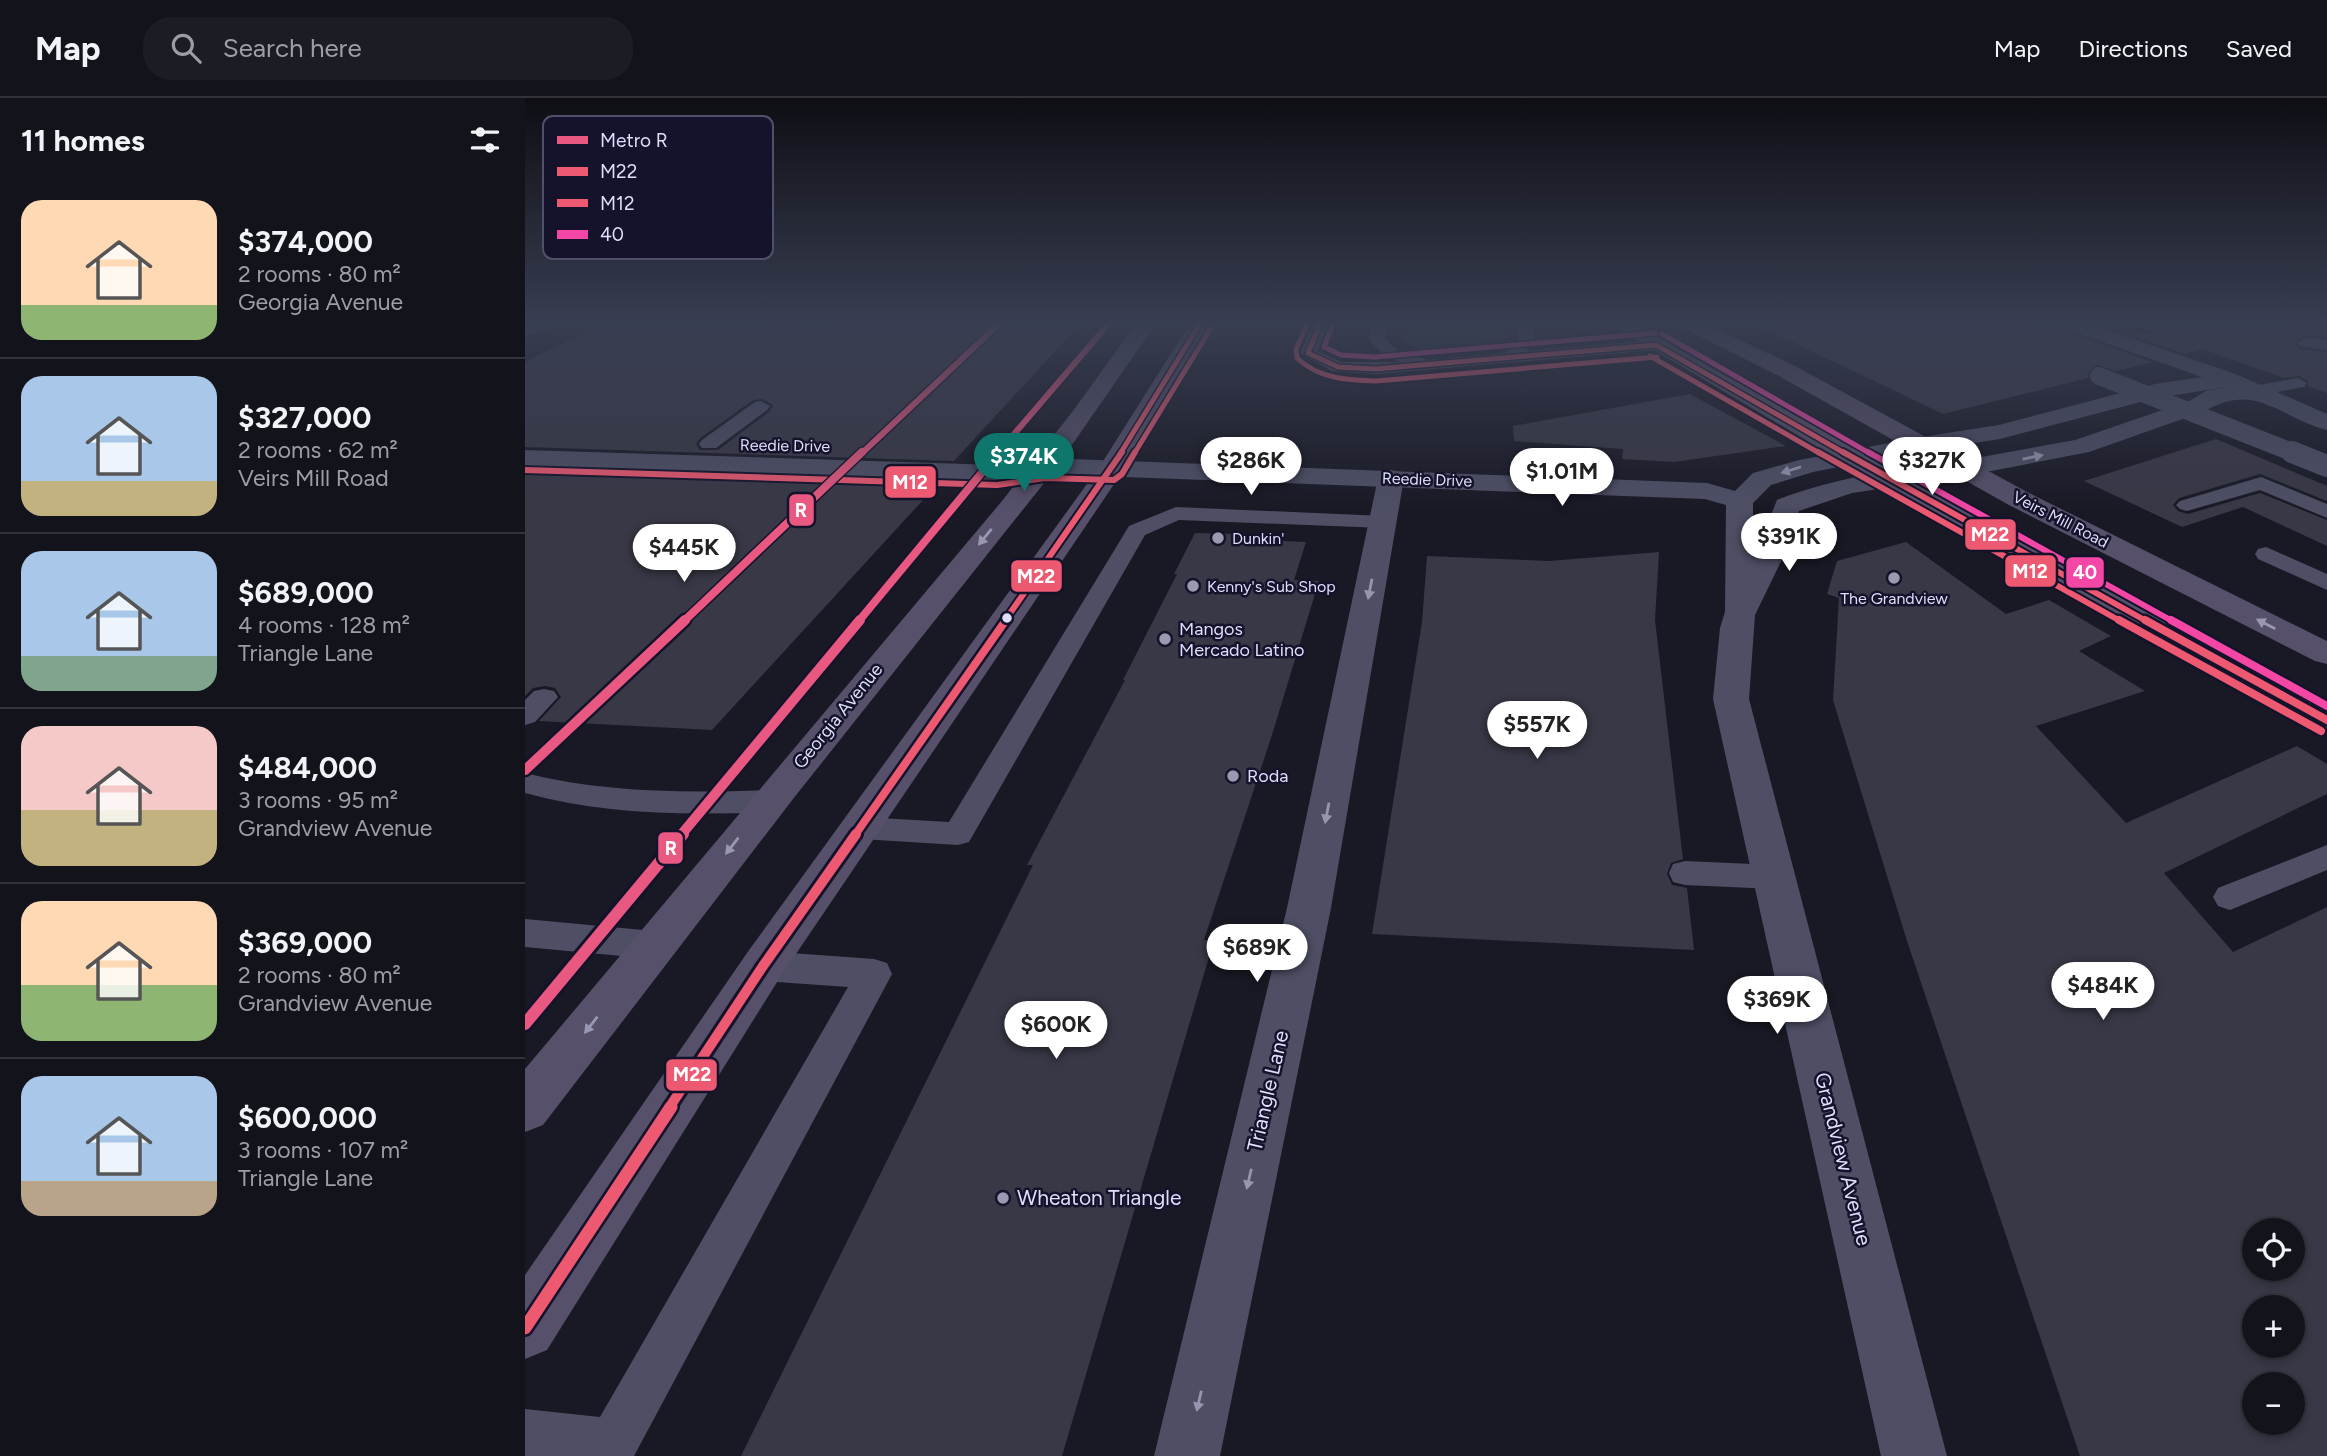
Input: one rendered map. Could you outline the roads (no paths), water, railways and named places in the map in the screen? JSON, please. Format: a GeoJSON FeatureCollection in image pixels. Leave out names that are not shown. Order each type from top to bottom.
{"type":"FeatureCollection","features":[{"type":"Feature","properties":{"kind":"main road","name":"Georgia Avenue"},"geometry":{"type":"LineString","coordinates":[[525,1108],[768,801],[1044,466],[1104,385]]}},
{"type":"Feature","properties":{"kind":"main road"},"geometry":{"type":"LineString","coordinates":[[525,1328],[763,967],[1112,468],[1162,385]]}},
{"type":"Feature","properties":{"kind":"main road"},"geometry":{"type":"LineString","coordinates":[[1727,385],[1891,480],[2327,720]]}},
{"type":"Feature","properties":{"kind":"main road","name":"Veirs Mill Road"},"geometry":{"type":"LineString","coordinates":[[1813,385],[2019,499],[2327,654]]}},
{"type":"Feature","properties":{"kind":"street"},"geometry":{"type":"LineString","coordinates":[[1740,501],[1762,479],[1850,456],[2000,432],[2155,391],[2193,385]]}},
{"type":"Feature","properties":{"kind":"street","name":"Grandview Avenue"},"geometry":{"type":"LineString","coordinates":[[1739,615],[1775,545],[1787,506],[1816,495],[2080,447],[2197,406],[2214,396],[2250,385]]}},
{"type":"Feature","properties":{"kind":"street"},"geometry":{"type":"LineString","coordinates":[[2267,385],[2327,423]]}},
{"type":"Feature","properties":{"kind":"street","name":"Reedie Drive"},"geometry":{"type":"LineString","coordinates":[[525,441],[542,439],[923,449],[1010,456],[1044,466]]}},
{"type":"Feature","properties":{"kind":"street","name":"Reedie Drive"},"geometry":{"type":"LineString","coordinates":[[525,458],[997,473],[1044,466],[1112,468],[1707,491],[1740,501]]}},
{"type":"Feature","properties":{"kind":"street","name":"Triangle Lane"},"geometry":{"type":"LineString","coordinates":[[1187,1456],[1309,908],[1391,478]]}},
{"type":"Feature","properties":{"kind":"street","name":"Grandview Avenue"},"geometry":{"type":"LineString","coordinates":[[1740,501],[1739,615],[1731,699],[1914,1456]]}},
{"type":"Feature","properties":{"kind":"lane"},"geometry":{"type":"LineString","coordinates":[[2123,385],[2327,466]]}},
{"type":"Feature","properties":{"kind":"lane"},"geometry":{"type":"LineString","coordinates":[[709,444],[761,406]]}},
{"type":"Feature","properties":{"kind":"lane"},"geometry":{"type":"LineString","coordinates":[[2187,505],[2260,483],[2327,512]]}},
{"type":"Feature","properties":{"kind":"lane"},"geometry":{"type":"LineString","coordinates":[[861,828],[958,834],[1137,531],[1177,513],[1383,522]]}},
{"type":"Feature","properties":{"kind":"lane"},"geometry":{"type":"LineString","coordinates":[[2266,554],[2327,583]]}},
{"type":"Feature","properties":{"kind":"lane"},"geometry":{"type":"LineString","coordinates":[[525,783],[560,794],[653,801],[768,801]]}},
{"type":"Feature","properties":{"kind":"lane"},"geometry":{"type":"LineString","coordinates":[[2230,897],[2327,857]]}},
{"type":"Feature","properties":{"kind":"lane"},"geometry":{"type":"LineString","coordinates":[[1685,873],[1775,877]]}},
{"type":"Feature","properties":{"kind":"lane"},"geometry":{"type":"LineString","coordinates":[[525,933],[655,944]]}},
{"type":"Feature","properties":{"kind":"lane"},"geometry":{"type":"LineString","coordinates":[[525,1434],[613,1444],[874,974],[763,967]]}},
{"type":"Feature","properties":{"kind":"metro line","name":"R"},"geometry":{"type":"LineString","coordinates":[[525,770],[934,385]]}},
{"type":"Feature","properties":{"kind":"metro line","name":"R"},"geometry":{"type":"LineString","coordinates":[[525,1024],[1055,385]]}},
{"type":"Feature","properties":{"kind":"place","name":"Dunkin'"},"geometry":{"type":"Point","coordinates":[1218,538]}},
{"type":"Feature","properties":{"kind":"place","name":"The Grandview"},"geometry":{"type":"Point","coordinates":[1894,578]}},
{"type":"Feature","properties":{"kind":"place","name":"Kenny's Sub Shop"},"geometry":{"type":"Point","coordinates":[1193,586]}},
{"type":"Feature","properties":{"kind":"place","name":"Mangos Mercado Latino"},"geometry":{"type":"Point","coordinates":[1165,639]}},
{"type":"Feature","properties":{"kind":"place","name":"Roda"},"geometry":{"type":"Point","coordinates":[1233,776]}},
{"type":"Feature","properties":{"kind":"place","name":"Wheaton Triangle"},"geometry":{"type":"Point","coordinates":[1003,1198]}}]}
